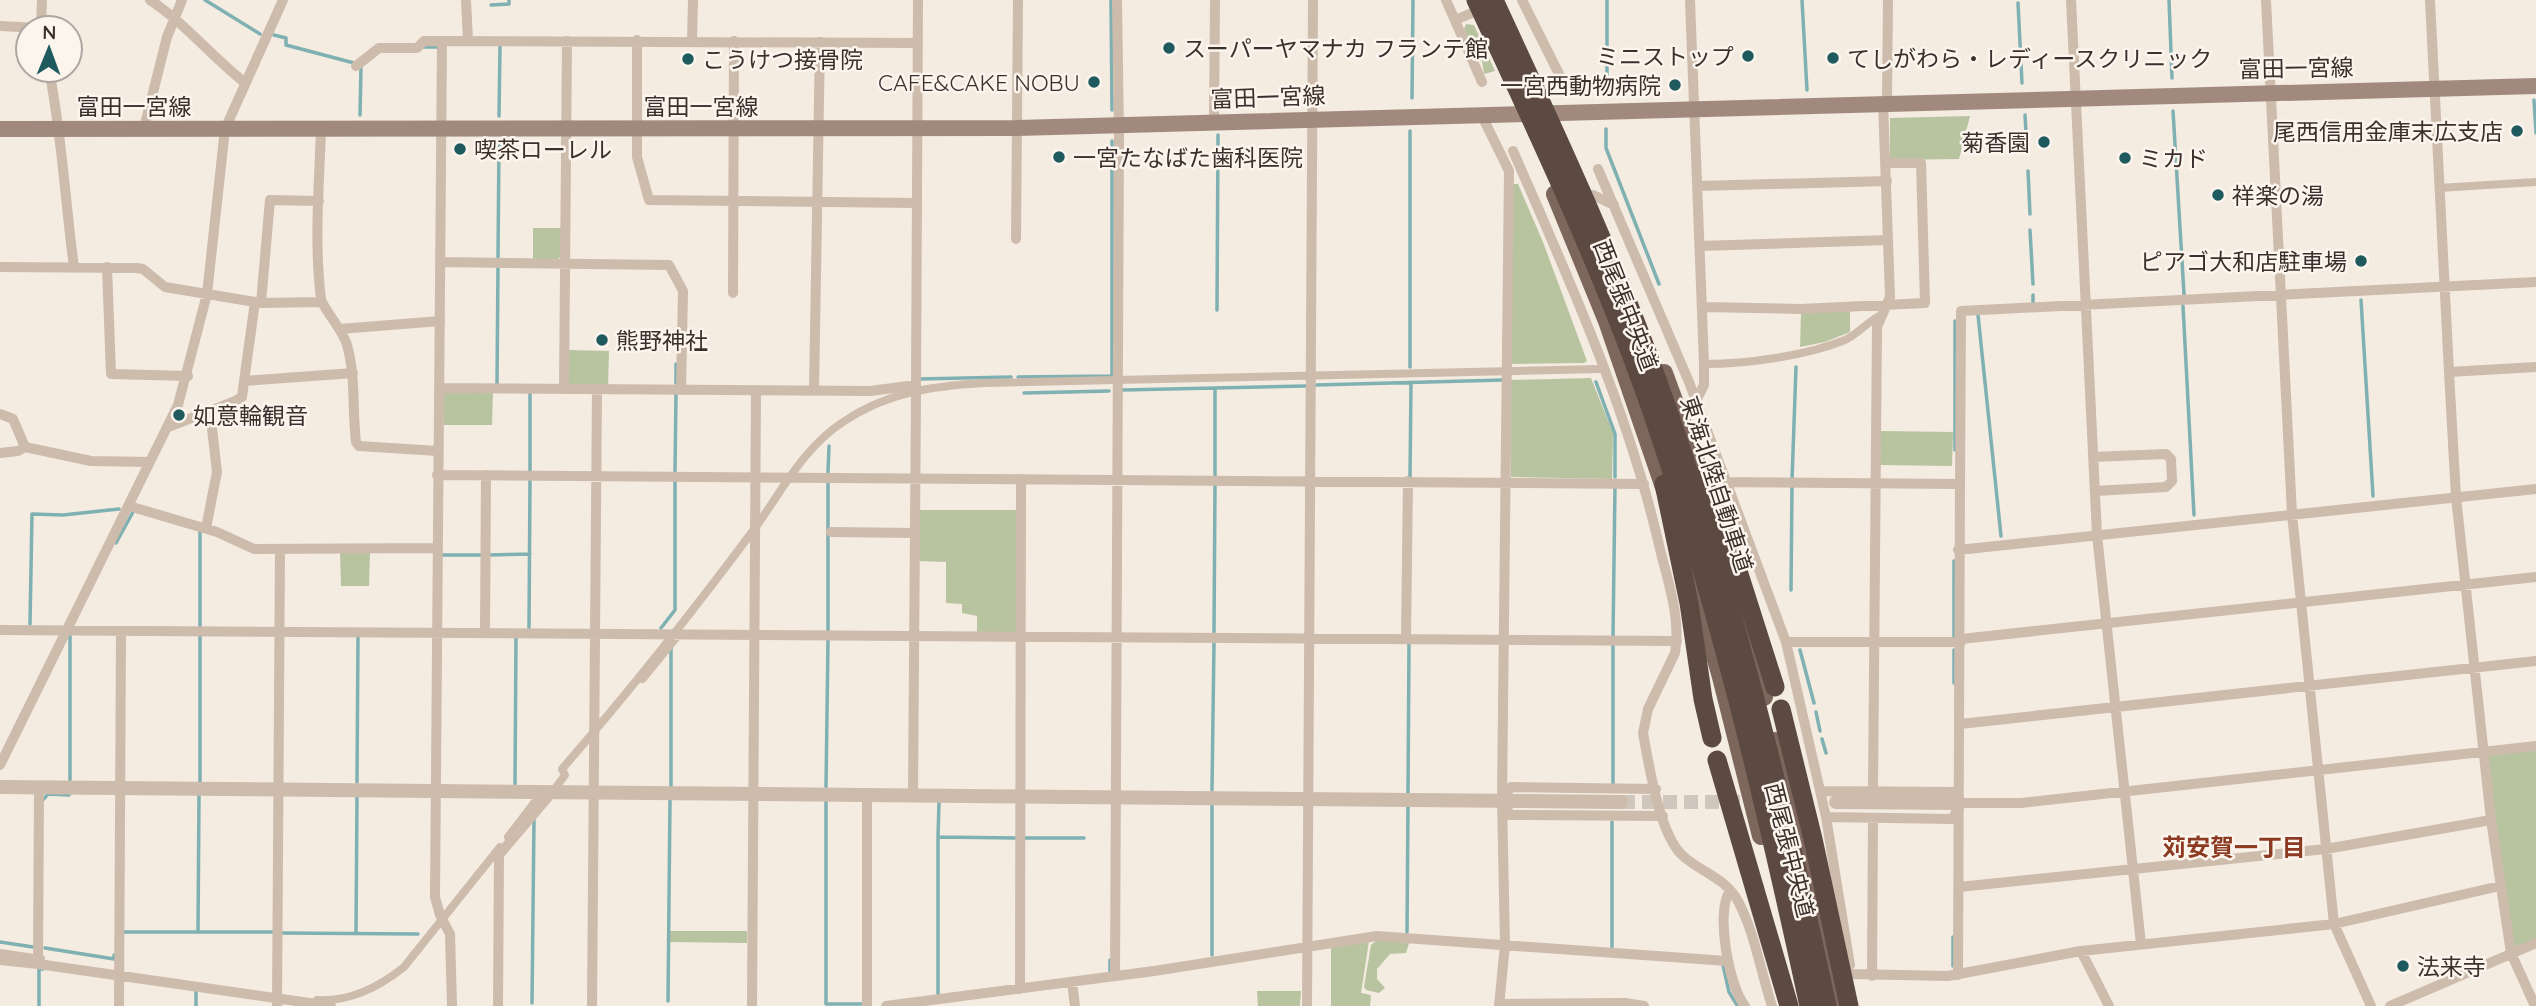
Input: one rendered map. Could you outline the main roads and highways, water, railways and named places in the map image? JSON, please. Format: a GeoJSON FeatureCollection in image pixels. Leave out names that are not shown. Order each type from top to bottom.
{"type":"FeatureCollection","features":[{"type":"Feature","properties":{"kind":"highway","name":"東海北陸自動車道"},"geometry":{"type":"LineString","coordinates":[[1494,0],[1607,251],[1686,465],[1735,618],[1826,1006]]}},
{"type":"Feature","properties":{"kind":"highway","name":"東海北陸自動車道"},"geometry":{"type":"LineString","coordinates":[[1467,8],[1592,257],[1670,468],[1722,634],[1809,1006]]}},
{"type":"Feature","properties":{"kind":"highway"},"geometry":{"type":"LineString","coordinates":[[1702,476],[1731,549],[1775,687]]}},
{"type":"Feature","properties":{"kind":"highway"},"geometry":{"type":"LineString","coordinates":[[1654,484],[1689,603],[1703,699],[1712,738]]}},
{"type":"Feature","properties":{"kind":"highway"},"geometry":{"type":"LineString","coordinates":[[1781,709],[1813,839],[1849,1006]]}},
{"type":"Feature","properties":{"kind":"highway"},"geometry":{"type":"LineString","coordinates":[[1717,760],[1789,1006]]}},
{"type":"Feature","properties":{"kind":"main road","name":"西尾張中央道"},"geometry":{"type":"LineString","coordinates":[[1504,0],[1593,195],[1702,476],[1796,821],[1837,1006]]}},
{"type":"Feature","properties":{"kind":"main road","name":"西尾張中央道"},"geometry":{"type":"LineString","coordinates":[[1467,8],[1519,114],[1578,250],[1637,403],[1654,484],[1721,677],[1780,911],[1800,1006]]}},
{"type":"Feature","properties":{"kind":"main road","name":"富田一宮線"},"geometry":{"type":"LineString","coordinates":[[0,129],[321,131],[1017,128],[2270,91],[2536,86]]}},
{"type":"Feature","properties":{"kind":"waterway"},"geometry":{"type":"LineString","coordinates":[[205,0],[260,34]]}},
{"type":"Feature","properties":{"kind":"waterway"},"geometry":{"type":"LineString","coordinates":[[491,5],[509,4],[509,0]]}},
{"type":"Feature","properties":{"kind":"waterway"},"geometry":{"type":"LineString","coordinates":[[1111,0],[1112,110]]}},
{"type":"Feature","properties":{"kind":"waterway"},"geometry":{"type":"LineString","coordinates":[[1412,98],[1413,0]]}},
{"type":"Feature","properties":{"kind":"waterway"},"geometry":{"type":"LineString","coordinates":[[1607,0],[1607,95]]}},
{"type":"Feature","properties":{"kind":"waterway"},"geometry":{"type":"LineString","coordinates":[[1802,0],[1807,90]]}},
{"type":"Feature","properties":{"kind":"waterway"},"geometry":{"type":"LineString","coordinates":[[2169,0],[2172,78]]}},
{"type":"Feature","properties":{"kind":"waterway"},"geometry":{"type":"LineString","coordinates":[[2018,3],[2022,83]]}},
{"type":"Feature","properties":{"kind":"waterway"},"geometry":{"type":"LineString","coordinates":[[274,35],[286,38],[286,45],[354,63]]}},
{"type":"Feature","properties":{"kind":"waterway"},"geometry":{"type":"LineString","coordinates":[[499,116],[500,46]]}},
{"type":"Feature","properties":{"kind":"waterway"},"geometry":{"type":"LineString","coordinates":[[423,47],[437,47]]}},
{"type":"Feature","properties":{"kind":"waterway"},"geometry":{"type":"LineString","coordinates":[[360,115],[361,66]]}},
{"type":"Feature","properties":{"kind":"waterway"},"geometry":{"type":"LineString","coordinates":[[2534,100],[2536,133]]}},
{"type":"Feature","properties":{"kind":"waterway"},"geometry":{"type":"LineString","coordinates":[[2173,111],[2184,294]]}},
{"type":"Feature","properties":{"kind":"waterway"},"geometry":{"type":"LineString","coordinates":[[2025,115],[2027,150]]}},
{"type":"Feature","properties":{"kind":"waterway"},"geometry":{"type":"LineString","coordinates":[[1606,129],[1606,148],[1659,284]]}},
{"type":"Feature","properties":{"kind":"waterway"},"geometry":{"type":"LineString","coordinates":[[1410,131],[1410,367]]}},
{"type":"Feature","properties":{"kind":"waterway"},"geometry":{"type":"LineString","coordinates":[[1217,310],[1218,135]]}},
{"type":"Feature","properties":{"kind":"waterway"},"geometry":{"type":"LineString","coordinates":[[1018,377],[1112,376],[1112,141]]}},
{"type":"Feature","properties":{"kind":"waterway"},"geometry":{"type":"LineString","coordinates":[[498,257],[499,144]]}},
{"type":"Feature","properties":{"kind":"waterway"},"geometry":{"type":"LineString","coordinates":[[2028,171],[2030,214]]}},
{"type":"Feature","properties":{"kind":"waterway"},"geometry":{"type":"LineString","coordinates":[[2030,230],[2033,284]]}},
{"type":"Feature","properties":{"kind":"waterway"},"geometry":{"type":"LineString","coordinates":[[497,384],[498,265]]}},
{"type":"Feature","properties":{"kind":"waterway"},"geometry":{"type":"LineString","coordinates":[[2033,295],[2033,303]]}},
{"type":"Feature","properties":{"kind":"waterway"},"geometry":{"type":"LineString","coordinates":[[2361,300],[2373,496]]}},
{"type":"Feature","properties":{"kind":"waterway"},"geometry":{"type":"LineString","coordinates":[[2183,306],[2194,515]]}},
{"type":"Feature","properties":{"kind":"waterway"},"geometry":{"type":"LineString","coordinates":[[1978,315],[2001,536]]}},
{"type":"Feature","properties":{"kind":"waterway"},"geometry":{"type":"LineString","coordinates":[[1955,321],[1955,450]]}},
{"type":"Feature","properties":{"kind":"waterway"},"geometry":{"type":"LineString","coordinates":[[676,364],[676,383]]}},
{"type":"Feature","properties":{"kind":"waterway"},"geometry":{"type":"LineString","coordinates":[[1792,480],[1796,367]]}},
{"type":"Feature","properties":{"kind":"waterway"},"geometry":{"type":"LineString","coordinates":[[919,379],[1011,377]]}},
{"type":"Feature","properties":{"kind":"waterway"},"geometry":{"type":"LineString","coordinates":[[1316,385],[1503,380]]}},
{"type":"Feature","properties":{"kind":"waterway"},"geometry":{"type":"LineString","coordinates":[[1596,382],[1615,434],[1615,477]]}},
{"type":"Feature","properties":{"kind":"waterway"},"geometry":{"type":"LineString","coordinates":[[1410,477],[1411,383]]}},
{"type":"Feature","properties":{"kind":"waterway"},"geometry":{"type":"LineString","coordinates":[[1123,390],[1306,386]]}},
{"type":"Feature","properties":{"kind":"waterway"},"geometry":{"type":"LineString","coordinates":[[1215,388],[1215,475]]}},
{"type":"Feature","properties":{"kind":"waterway"},"geometry":{"type":"LineString","coordinates":[[1024,393],[1109,391]]}},
{"type":"Feature","properties":{"kind":"waterway"},"geometry":{"type":"LineString","coordinates":[[530,392],[530,472]]}},
{"type":"Feature","properties":{"kind":"waterway"},"geometry":{"type":"LineString","coordinates":[[675,472],[676,394]]}},
{"type":"Feature","properties":{"kind":"waterway"},"geometry":{"type":"LineString","coordinates":[[828,472],[829,446]]}},
{"type":"Feature","properties":{"kind":"waterway"},"geometry":{"type":"LineString","coordinates":[[529,628],[530,479]]}},
{"type":"Feature","properties":{"kind":"waterway"},"geometry":{"type":"LineString","coordinates":[[661,628],[675,610],[675,479]]}},
{"type":"Feature","properties":{"kind":"waterway"},"geometry":{"type":"LineString","coordinates":[[828,482],[828,630]]}},
{"type":"Feature","properties":{"kind":"waterway"},"geometry":{"type":"LineString","coordinates":[[1214,632],[1215,485]]}},
{"type":"Feature","properties":{"kind":"waterway"},"geometry":{"type":"LineString","coordinates":[[1613,637],[1615,486]]}},
{"type":"Feature","properties":{"kind":"waterway"},"geometry":{"type":"LineString","coordinates":[[1791,590],[1792,487]]}},
{"type":"Feature","properties":{"kind":"waterway"},"geometry":{"type":"LineString","coordinates":[[30,624],[32,514],[63,515],[119,509]]}},
{"type":"Feature","properties":{"kind":"waterway"},"geometry":{"type":"LineString","coordinates":[[116,543],[133,512]]}},
{"type":"Feature","properties":{"kind":"waterway"},"geometry":{"type":"LineString","coordinates":[[200,532],[200,628]]}},
{"type":"Feature","properties":{"kind":"waterway"},"geometry":{"type":"LineString","coordinates":[[488,555],[530,554]]}},
{"type":"Feature","properties":{"kind":"waterway"},"geometry":{"type":"LineString","coordinates":[[441,555],[482,555]]}},
{"type":"Feature","properties":{"kind":"waterway"},"geometry":{"type":"LineString","coordinates":[[1954,561],[1954,639]]}},
{"type":"Feature","properties":{"kind":"waterway"},"geometry":{"type":"LineString","coordinates":[[200,635],[200,782]]}},
{"type":"Feature","properties":{"kind":"waterway"},"geometry":{"type":"LineString","coordinates":[[70,636],[70,780]]}},
{"type":"Feature","properties":{"kind":"waterway"},"geometry":{"type":"LineString","coordinates":[[357,782],[358,636]]}},
{"type":"Feature","properties":{"kind":"waterway"},"geometry":{"type":"LineString","coordinates":[[515,784],[516,637]]}},
{"type":"Feature","properties":{"kind":"waterway"},"geometry":{"type":"LineString","coordinates":[[826,787],[828,640]]}},
{"type":"Feature","properties":{"kind":"waterway"},"geometry":{"type":"LineString","coordinates":[[1212,790],[1214,642]]}},
{"type":"Feature","properties":{"kind":"waterway"},"geometry":{"type":"LineString","coordinates":[[1408,794],[1409,643]]}},
{"type":"Feature","properties":{"kind":"waterway"},"geometry":{"type":"LineString","coordinates":[[1613,644],[1613,785]]}},
{"type":"Feature","properties":{"kind":"waterway"},"geometry":{"type":"LineString","coordinates":[[671,648],[671,786]]}},
{"type":"Feature","properties":{"kind":"waterway"},"geometry":{"type":"LineString","coordinates":[[1800,650],[1814,703]]}},
{"type":"Feature","properties":{"kind":"waterway"},"geometry":{"type":"LineString","coordinates":[[1954,650],[1954,683]]}},
{"type":"Feature","properties":{"kind":"waterway"},"geometry":{"type":"LineString","coordinates":[[1816,712],[1820,731]]}},
{"type":"Feature","properties":{"kind":"waterway"},"geometry":{"type":"LineString","coordinates":[[1822,739],[1826,753]]}},
{"type":"Feature","properties":{"kind":"waterway"},"geometry":{"type":"LineString","coordinates":[[43,800],[48,794],[69,795]]}},
{"type":"Feature","properties":{"kind":"waterway"},"geometry":{"type":"LineString","coordinates":[[198,932],[199,795]]}},
{"type":"Feature","properties":{"kind":"waterway"},"geometry":{"type":"LineString","coordinates":[[356,933],[357,796]]}},
{"type":"Feature","properties":{"kind":"waterway"},"geometry":{"type":"LineString","coordinates":[[668,1001],[670,798]]}},
{"type":"Feature","properties":{"kind":"waterway"},"geometry":{"type":"LineString","coordinates":[[826,800],[826,1004],[861,1004]]}},
{"type":"Feature","properties":{"kind":"waterway"},"geometry":{"type":"LineString","coordinates":[[938,837],[939,802]]}},
{"type":"Feature","properties":{"kind":"waterway"},"geometry":{"type":"LineString","coordinates":[[1212,804],[1212,955]]}},
{"type":"Feature","properties":{"kind":"waterway"},"geometry":{"type":"LineString","coordinates":[[1407,932],[1408,805]]}},
{"type":"Feature","properties":{"kind":"waterway"},"geometry":{"type":"LineString","coordinates":[[532,1003],[534,820]]}},
{"type":"Feature","properties":{"kind":"waterway"},"geometry":{"type":"LineString","coordinates":[[1612,822],[1612,947]]}},
{"type":"Feature","properties":{"kind":"waterway"},"geometry":{"type":"LineString","coordinates":[[938,994],[938,837],[1016,838]]}},
{"type":"Feature","properties":{"kind":"waterway"},"geometry":{"type":"LineString","coordinates":[[1024,838],[1084,838]]}},
{"type":"Feature","properties":{"kind":"waterway"},"geometry":{"type":"LineString","coordinates":[[123,932],[275,932]]}},
{"type":"Feature","properties":{"kind":"waterway"},"geometry":{"type":"LineString","coordinates":[[281,933],[418,934]]}},
{"type":"Feature","properties":{"kind":"waterway"},"geometry":{"type":"LineString","coordinates":[[1953,937],[1953,966]]}},
{"type":"Feature","properties":{"kind":"waterway"},"geometry":{"type":"LineString","coordinates":[[0,942],[33,947]]}},
{"type":"Feature","properties":{"kind":"waterway"},"geometry":{"type":"LineString","coordinates":[[45,948],[114,959],[114,955]]}},
{"type":"Feature","properties":{"kind":"waterway"},"geometry":{"type":"LineString","coordinates":[[1110,960],[1110,971]]}},
{"type":"Feature","properties":{"kind":"waterway"},"geometry":{"type":"LineString","coordinates":[[1723,965],[1729,992],[1737,1005]]}},
{"type":"Feature","properties":{"kind":"waterway"},"geometry":{"type":"LineString","coordinates":[[39,1006],[39,969],[43,969]]}},
{"type":"Feature","properties":{"kind":"waterway"},"geometry":{"type":"LineString","coordinates":[[196,991],[196,1006]]}},
{"type":"Feature","properties":{"kind":"tunnel"},"geometry":{"type":"LineString","coordinates":[[1621,802],[1761,802]]}},
{"type":"Feature","properties":{"kind":"place","name":"スーパーヤマナカ フランテ館"},"geometry":{"type":"Point","coordinates":[1169,48]}},
{"type":"Feature","properties":{"kind":"place","name":"ミニストップ"},"geometry":{"type":"Point","coordinates":[1748,56]}},
{"type":"Feature","properties":{"kind":"place","name":"てしがわら・レディースクリニック"},"geometry":{"type":"Point","coordinates":[1833,58]}},
{"type":"Feature","properties":{"kind":"place","name":"こうけつ接骨院"},"geometry":{"type":"Point","coordinates":[688,59]}},
{"type":"Feature","properties":{"kind":"place","name":"CAFE&CAKE NOBU"},"geometry":{"type":"Point","coordinates":[1094,82]}},
{"type":"Feature","properties":{"kind":"place","name":"一宮西動物病院"},"geometry":{"type":"Point","coordinates":[1675,85]}},
{"type":"Feature","properties":{"kind":"place","name":"尾西信用金庫末広支店"},"geometry":{"type":"Point","coordinates":[2517,131]}},
{"type":"Feature","properties":{"kind":"place","name":"菊香園"},"geometry":{"type":"Point","coordinates":[2044,142]}},
{"type":"Feature","properties":{"kind":"place","name":"喫茶ローレル"},"geometry":{"type":"Point","coordinates":[460,149]}},
{"type":"Feature","properties":{"kind":"place","name":"一宮たなばた歯科医院"},"geometry":{"type":"Point","coordinates":[1059,157]}},
{"type":"Feature","properties":{"kind":"place","name":"ミカド"},"geometry":{"type":"Point","coordinates":[2125,158]}},
{"type":"Feature","properties":{"kind":"place","name":"祥楽の湯"},"geometry":{"type":"Point","coordinates":[2218,195]}},
{"type":"Feature","properties":{"kind":"place","name":"ピアゴ大和店駐車場"},"geometry":{"type":"Point","coordinates":[2361,261]}},
{"type":"Feature","properties":{"kind":"place","name":"熊野神社"},"geometry":{"type":"Point","coordinates":[602,340]}},
{"type":"Feature","properties":{"kind":"place","name":"如意輪観音"},"geometry":{"type":"Point","coordinates":[179,415]}},
{"type":"Feature","properties":{"kind":"place","name":"法来寺"},"geometry":{"type":"Point","coordinates":[2403,966]}},
{"type":"Feature","properties":{"kind":"district","name":"苅安賀一丁目"},"geometry":{"type":"Point","coordinates":[2234,847]}}]}
